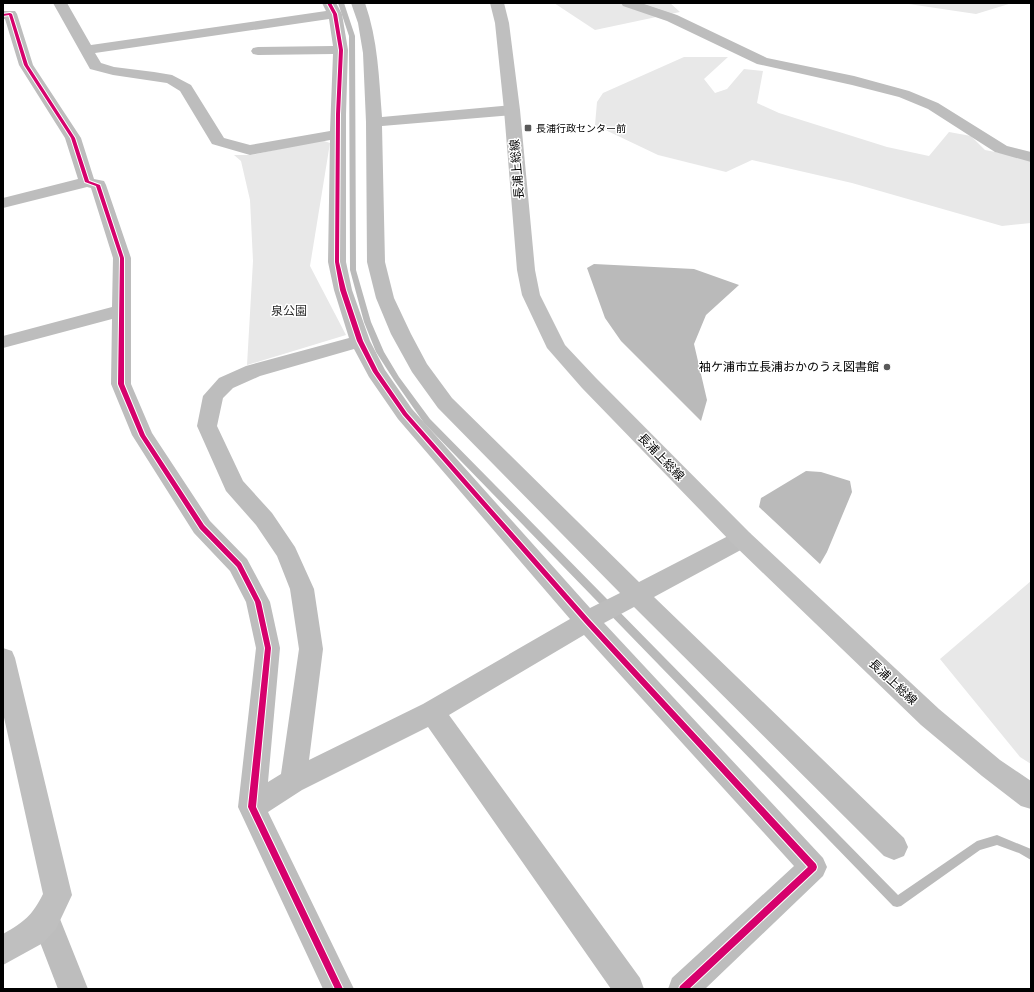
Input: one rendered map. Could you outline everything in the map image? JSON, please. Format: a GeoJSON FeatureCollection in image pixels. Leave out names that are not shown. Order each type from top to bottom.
{"type":"FeatureCollection","features":[{"type":"Feature","properties":{"kind":"main road","name":"長浦上総線"},"geometry":{"type":"LineString","coordinates":[[497,3],[502,23],[512,110],[526,270],[531,295],[557,348],[589,383],[742,539],[930,717],[991,768],[1031,797]]}},
{"type":"Feature","properties":{"kind":"main road"},"geometry":{"type":"LineString","coordinates":[[3,658],[58,895],[46,919],[33,933],[3,950]]}},
{"type":"Feature","properties":{"kind":"street"},"geometry":{"type":"LineString","coordinates":[[60,3],[95,66],[103,69],[172,80],[186,88],[218,142],[250,150],[356,118],[512,110]]}},
{"type":"Feature","properties":{"kind":"street"},"geometry":{"type":"LineString","coordinates":[[358,3],[365,23],[370,53],[356,118],[337,262],[343,290],[360,341],[376,372],[405,414],[593,618],[813,867],[683,989]]}},
{"type":"Feature","properties":{"kind":"street"},"geometry":{"type":"LineString","coordinates":[[628,3],[672,18],[762,61],[854,81],[904,94],[933,106],[1001,150],[1031,157]]}},
{"type":"Feature","properties":{"kind":"street"},"geometry":{"type":"LineString","coordinates":[[87,50],[332,9],[356,118],[376,262],[385,298],[401,334],[419,367],[445,403],[631,599],[894,847]]}},
{"type":"Feature","properties":{"kind":"street"},"geometry":{"type":"LineString","coordinates":[[3,15],[10,14],[26,64],[73,138],[88,182]]}},
{"type":"Feature","properties":{"kind":"street"},"geometry":{"type":"LineString","coordinates":[[258,51],[341,50]]}},
{"type":"Feature","properties":{"kind":"street"},"geometry":{"type":"LineString","coordinates":[[3,203],[88,182],[98,185],[122,258],[121,384],[142,435],[202,527],[239,565],[258,602],[268,648],[252,806],[339,989]]}},
{"type":"Feature","properties":{"kind":"street"},"geometry":{"type":"LineString","coordinates":[[3,342],[122,310]]}},
{"type":"Feature","properties":{"kind":"street"},"geometry":{"type":"LineString","coordinates":[[293,781],[310,649],[302,589],[287,553],[264,519],[234,485],[207,426],[213,396],[226,384],[253,371],[360,341]]}},
{"type":"Feature","properties":{"kind":"street"},"geometry":{"type":"LineString","coordinates":[[252,806],[293,781],[432,712],[593,618],[742,539]]}},
{"type":"Feature","properties":{"kind":"street"},"geometry":{"type":"LineString","coordinates":[[432,712],[629,989]]}},
{"type":"Feature","properties":{"kind":"street"},"geometry":{"type":"LineString","coordinates":[[46,919],[73,989]]}},
{"type":"Feature","properties":{"kind":"green space"},"geometry":{"type":"Polygon","coordinates":[[[554,3],[670,3],[680,12],[595,30],[554,3]]]}},
{"type":"Feature","properties":{"kind":"green space"},"geometry":{"type":"Polygon","coordinates":[[[902,3],[1012,3],[976,14],[902,3]]]}},
{"type":"Feature","properties":{"kind":"green space"},"geometry":{"type":"Polygon","coordinates":[[[684,57],[728,57],[704,79],[715,93],[727,89],[744,69],[763,71],[757,103],[779,113],[887,147],[929,156],[949,132],[971,136],[985,150],[1031,159],[1031,223],[1002,226],[852,183],[752,160],[726,172],[658,155],[595,125],[597,102],[603,93],[684,57]]]}},
{"type":"Feature","properties":{"kind":"green space","name":"泉公園"},"geometry":{"type":"Polygon","coordinates":[[[321,140],[330,143],[310,266],[346,335],[247,365],[253,261],[250,200],[241,161],[234,155],[252,155],[321,140]]]}},
{"type":"Feature","properties":{"kind":"green space"},"geometry":{"type":"Polygon","coordinates":[[[1031,581],[1031,764],[1020,757],[940,659],[1031,581]]]}},
{"type":"Feature","properties":{"kind":"shaded area"},"geometry":{"type":"Polygon","coordinates":[[[594,264],[694,269],[739,285],[706,315],[694,344],[707,400],[701,421],[621,341],[605,318],[587,268],[594,264]]]}},
{"type":"Feature","properties":{"kind":"shaded area"},"geometry":{"type":"Polygon","coordinates":[[[806,471],[821,472],[850,481],[852,492],[827,552],[820,564],[759,507],[761,498],[806,471]]]}},
{"type":"Feature","properties":{"kind":"waterway"},"geometry":{"type":"LineString","coordinates":[[341,3],[352,36],[353,270],[361,302],[375,342],[396,379],[427,421],[897,902],[977,846],[997,840],[1023,850],[1031,855]]}},
{"type":"Feature","properties":{"kind":"cycle path"},"geometry":{"type":"LineString","coordinates":[[329,3],[335,14],[341,50],[338,114],[337,262],[343,290],[360,341],[376,372],[405,414],[587,621],[813,867],[683,989]]}},
{"type":"Feature","properties":{"kind":"cycle path"},"geometry":{"type":"LineString","coordinates":[[3,15],[10,14],[26,65],[73,138],[87,182],[98,185],[122,258],[121,384],[142,435],[202,527],[239,565],[258,602],[268,648],[252,807],[339,989]]}},
{"type":"Feature","properties":{"kind":"place","name":"長浦行政センター前"},"geometry":{"type":"Point","coordinates":[528,128]}},
{"type":"Feature","properties":{"kind":"place","name":"袖ケ浦市立長浦おかのうえ図書館"},"geometry":{"type":"Point","coordinates":[887,367]}}]}
